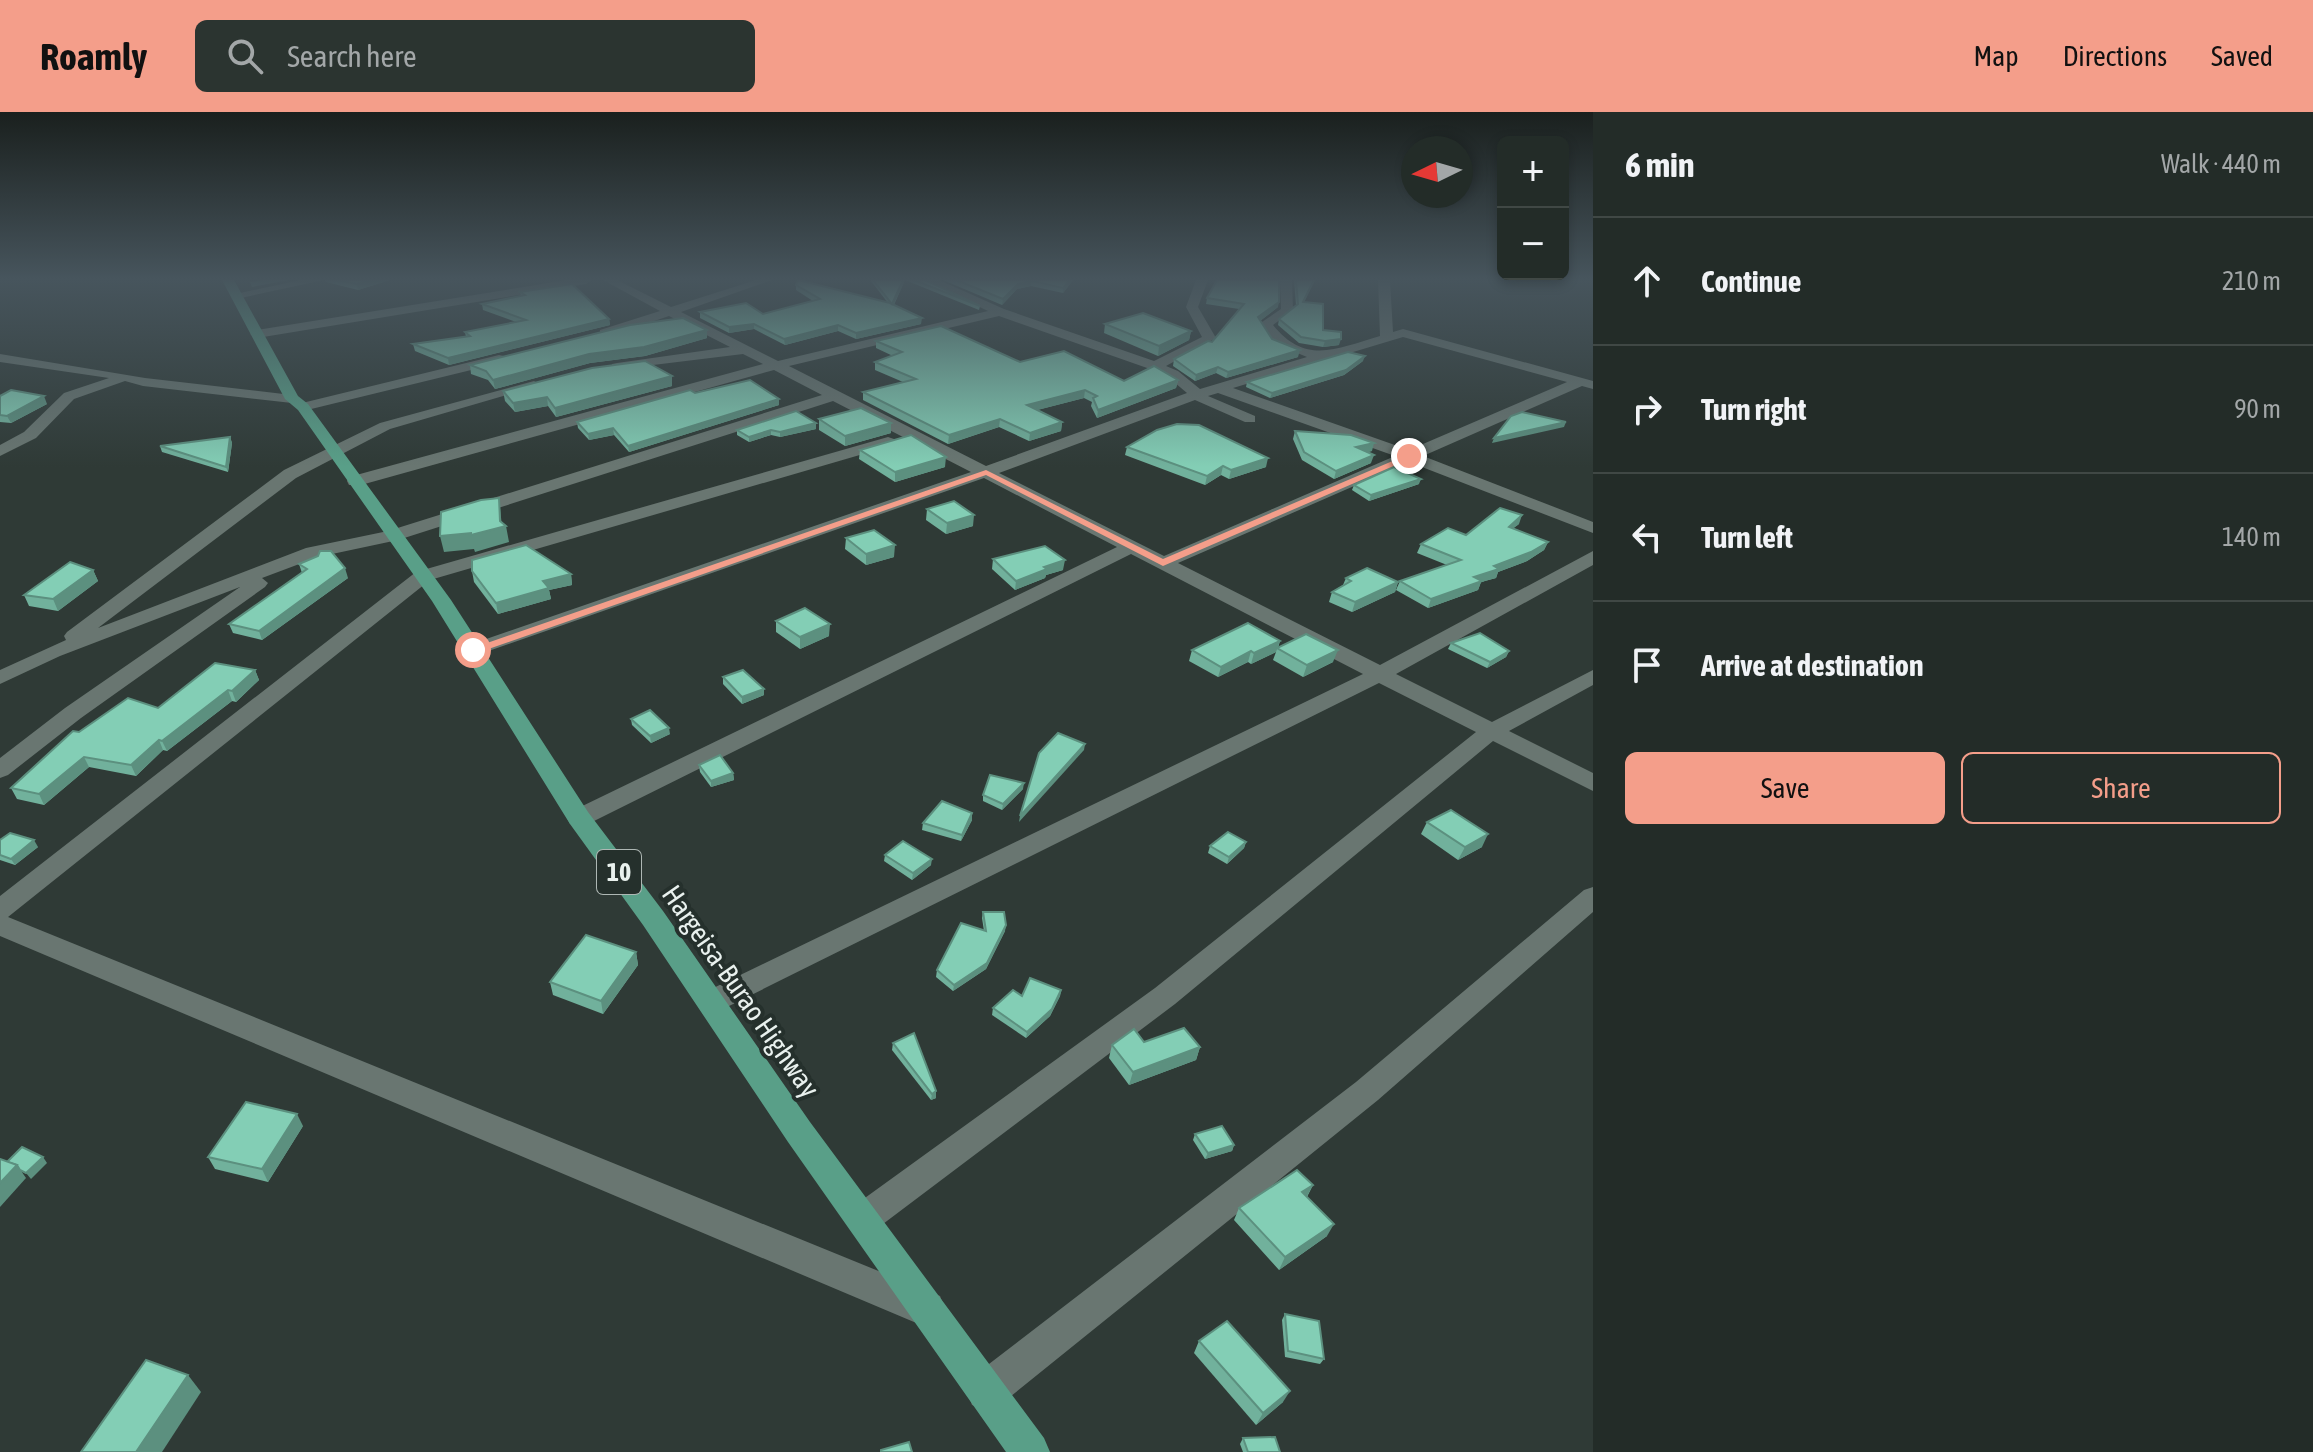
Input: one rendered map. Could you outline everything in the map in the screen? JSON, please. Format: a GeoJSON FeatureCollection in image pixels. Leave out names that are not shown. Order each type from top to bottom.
{"type":"FeatureCollection","features":[{"type":"Feature","properties":{"kind":"highway","name":"Hargeisa-Burao Highway"},"geometry":{"type":"LineString","coordinates":[[262,343],[297,403],[473,650],[579,818],[711,1002],[799,1132],[1030,1452]]}},
{"type":"Feature","properties":{"kind":"street"},"geometry":{"type":"LineString","coordinates":[[734,343],[1593,783]]}},
{"type":"Feature","properties":{"kind":"street"},"geometry":{"type":"LineString","coordinates":[[355,481],[777,365],[872,343]]}},
{"type":"Feature","properties":{"kind":"street"},"geometry":{"type":"LineString","coordinates":[[1088,343],[1173,374],[1214,406],[1250,419]]}},
{"type":"Feature","properties":{"kind":"street"},"geometry":{"type":"LineString","coordinates":[[1155,366],[1200,343]]}},
{"type":"Feature","properties":{"kind":"street"},"geometry":{"type":"LineString","coordinates":[[1284,343],[1320,358]]}},
{"type":"Feature","properties":{"kind":"street"},"geometry":{"type":"LineString","coordinates":[[473,650],[986,472],[1199,394],[1369,343]]}},
{"type":"Feature","properties":{"kind":"street"},"geometry":{"type":"LineString","coordinates":[[1438,343],[1588,383]]}},
{"type":"Feature","properties":{"kind":"street"},"geometry":{"type":"LineString","coordinates":[[607,368],[747,349]]}},
{"type":"Feature","properties":{"kind":"street"},"geometry":{"type":"LineString","coordinates":[[0,358],[297,403],[515,355]]}},
{"type":"Feature","properties":{"kind":"street"},"geometry":{"type":"LineString","coordinates":[[0,451],[30,435],[69,396],[128,377]]}},
{"type":"Feature","properties":{"kind":"street"},"geometry":{"type":"LineString","coordinates":[[53,652],[290,474],[385,426],[547,382]]}},
{"type":"Feature","properties":{"kind":"street"},"geometry":{"type":"LineString","coordinates":[[1163,563],[1409,456],[1588,383]]}},
{"type":"Feature","properties":{"kind":"street"},"geometry":{"type":"LineString","coordinates":[[1218,388],[1409,456],[1593,528]]}},
{"type":"Feature","properties":{"kind":"street"},"geometry":{"type":"LineString","coordinates":[[0,678],[53,652],[290,561],[338,546],[392,536],[836,395]]}},
{"type":"Feature","properties":{"kind":"street"},"geometry":{"type":"LineString","coordinates":[[0,910],[423,576],[914,435]]}},
{"type":"Feature","properties":{"kind":"street"},"geometry":{"type":"LineString","coordinates":[[579,818],[1132,547]]}},
{"type":"Feature","properties":{"kind":"street"},"geometry":{"type":"LineString","coordinates":[[711,1002],[1380,674],[1593,557]]}},
{"type":"Feature","properties":{"kind":"street"},"geometry":{"type":"LineString","coordinates":[[0,770],[73,713],[290,561]]}},
{"type":"Feature","properties":{"kind":"street"},"geometry":{"type":"LineString","coordinates":[[863,1219],[1165,996],[1492,731],[1593,676]]}},
{"type":"Feature","properties":{"kind":"street"},"geometry":{"type":"LineString","coordinates":[[986,1391],[1367,1091],[1593,897]]}},
{"type":"Feature","properties":{"kind":"street"},"geometry":{"type":"LineString","coordinates":[[0,925],[929,1310]]}},
{"type":"Feature","properties":{"kind":"building"},"geometry":{"type":"Polygon","coordinates":[[[423,343],[512,343],[448,358],[413,344],[423,343]]]}},
{"type":"Feature","properties":{"kind":"building"},"geometry":{"type":"Polygon","coordinates":[[[560,343],[661,343],[589,354],[493,380],[486,371],[470,365],[560,343]]]}},
{"type":"Feature","properties":{"kind":"building"},"geometry":{"type":"Polygon","coordinates":[[[880,343],[977,343],[1020,362],[1064,351],[1124,381],[1154,366],[1178,380],[1098,410],[1093,398],[1097,396],[1085,390],[1027,405],[1062,422],[1030,433],[1000,419],[949,435],[863,392],[916,379],[875,362],[902,352],[880,343]]]}},
{"type":"Feature","properties":{"kind":"building"},"geometry":{"type":"Polygon","coordinates":[[[1205,343],[1281,343],[1300,350],[1228,372],[1218,367],[1196,375],[1174,359],[1205,343]]]}},
{"type":"Feature","properties":{"kind":"building"},"geometry":{"type":"Polygon","coordinates":[[[1348,352],[1365,356],[1346,370],[1272,393],[1247,382],[1348,352]]]}},
{"type":"Feature","properties":{"kind":"building"},"geometry":{"type":"Polygon","coordinates":[[[645,361],[672,376],[555,408],[547,397],[513,403],[503,391],[592,368],[645,361]]]}},
{"type":"Feature","properties":{"kind":"building"},"geometry":{"type":"Polygon","coordinates":[[[750,380],[779,399],[628,446],[613,428],[588,434],[577,422],[690,390],[695,393],[750,380]]]}},
{"type":"Feature","properties":{"kind":"building"},"geometry":{"type":"Polygon","coordinates":[[[11,390],[44,396],[7,416],[0,415],[0,396],[11,390]]]}},
{"type":"Feature","properties":{"kind":"building"},"geometry":{"type":"Polygon","coordinates":[[[861,408],[891,423],[845,436],[819,419],[861,408]]]}},
{"type":"Feature","properties":{"kind":"building"},"geometry":{"type":"Polygon","coordinates":[[[796,411],[816,423],[749,437],[737,430],[796,411]]]}},
{"type":"Feature","properties":{"kind":"building"},"geometry":{"type":"Polygon","coordinates":[[[1522,412],[1566,422],[1494,438],[1511,416],[1522,412]]]}},
{"type":"Feature","properties":{"kind":"building"},"geometry":{"type":"Polygon","coordinates":[[[1177,424],[1199,425],[1268,458],[1231,470],[1223,466],[1207,476],[1127,447],[1157,430],[1177,424]]]}},
{"type":"Feature","properties":{"kind":"building"},"geometry":{"type":"Polygon","coordinates":[[[1295,431],[1351,435],[1374,443],[1356,447],[1374,455],[1336,471],[1304,452],[1295,431]]]}},
{"type":"Feature","properties":{"kind":"building"},"geometry":{"type":"Polygon","coordinates":[[[911,435],[946,457],[895,472],[860,450],[911,435]]]}},
{"type":"Feature","properties":{"kind":"building"},"geometry":{"type":"Polygon","coordinates":[[[230,437],[226,467],[160,446],[230,437]]]}},
{"type":"Feature","properties":{"kind":"building"},"geometry":{"type":"Polygon","coordinates":[[[1394,467],[1421,479],[1371,495],[1354,485],[1394,467]]]}},
{"type":"Feature","properties":{"kind":"building"},"geometry":{"type":"Polygon","coordinates":[[[499,498],[500,521],[506,526],[471,535],[440,536],[441,512],[499,498]]]}},
{"type":"Feature","properties":{"kind":"building"},"geometry":{"type":"Polygon","coordinates":[[[954,501],[974,515],[947,523],[927,509],[954,501]]]}},
{"type":"Feature","properties":{"kind":"building"},"geometry":{"type":"Polygon","coordinates":[[[1500,508],[1522,515],[1509,527],[1548,542],[1494,566],[1499,569],[1474,577],[1482,581],[1431,599],[1400,581],[1461,560],[1421,544],[1448,528],[1466,535],[1500,508]]]}},
{"type":"Feature","properties":{"kind":"building"},"geometry":{"type":"Polygon","coordinates":[[[874,530],[895,545],[866,554],[846,538],[874,530]]]}},
{"type":"Feature","properties":{"kind":"building"},"geometry":{"type":"Polygon","coordinates":[[[526,545],[571,574],[543,581],[549,588],[496,603],[472,571],[472,560],[526,545]]]}},
{"type":"Feature","properties":{"kind":"building"},"geometry":{"type":"Polygon","coordinates":[[[1045,546],[1065,560],[1016,581],[993,559],[1045,546]]]}},
{"type":"Feature","properties":{"kind":"building"},"geometry":{"type":"Polygon","coordinates":[[[320,551],[331,551],[345,568],[259,631],[229,624],[307,569],[299,564],[318,556],[320,551]]]}},
{"type":"Feature","properties":{"kind":"building"},"geometry":{"type":"Polygon","coordinates":[[[70,562],[93,570],[53,599],[24,595],[70,562]]]}},
{"type":"Feature","properties":{"kind":"building"},"geometry":{"type":"Polygon","coordinates":[[[1367,568],[1398,582],[1355,602],[1332,592],[1351,581],[1346,578],[1367,568]]]}},
{"type":"Feature","properties":{"kind":"building"},"geometry":{"type":"Polygon","coordinates":[[[805,608],[830,624],[800,637],[776,621],[805,608]]]}},
{"type":"Feature","properties":{"kind":"building"},"geometry":{"type":"Polygon","coordinates":[[[1248,623],[1280,641],[1254,653],[1251,651],[1221,667],[1192,650],[1248,623]]]}},
{"type":"Feature","properties":{"kind":"building"},"geometry":{"type":"Polygon","coordinates":[[[1480,633],[1509,651],[1490,662],[1451,643],[1480,633]]]}},
{"type":"Feature","properties":{"kind":"building"},"geometry":{"type":"Polygon","coordinates":[[[1306,634],[1338,650],[1307,665],[1277,648],[1306,634]]]}},
{"type":"Feature","properties":{"kind":"building"},"geometry":{"type":"Polygon","coordinates":[[[215,663],[255,670],[232,691],[228,690],[162,741],[159,740],[131,765],[84,757],[39,794],[11,788],[73,731],[79,732],[128,698],[158,708],[215,663]]]}},
{"type":"Feature","properties":{"kind":"building"},"geometry":{"type":"Polygon","coordinates":[[[743,670],[764,689],[742,697],[723,677],[743,670]]]}},
{"type":"Feature","properties":{"kind":"building"},"geometry":{"type":"Polygon","coordinates":[[[650,710],[669,728],[650,736],[631,719],[650,710]]]}},
{"type":"Feature","properties":{"kind":"building"},"geometry":{"type":"Polygon","coordinates":[[[1058,733],[1085,744],[1020,816],[1039,753],[1058,733]]]}},
{"type":"Feature","properties":{"kind":"building"},"geometry":{"type":"Polygon","coordinates":[[[720,755],[733,773],[711,781],[699,765],[720,755]]]}},
{"type":"Feature","properties":{"kind":"building"},"geometry":{"type":"Polygon","coordinates":[[[990,775],[1024,783],[1003,804],[983,795],[990,775]]]}},
{"type":"Feature","properties":{"kind":"building"},"geometry":{"type":"Polygon","coordinates":[[[942,801],[972,813],[962,835],[923,823],[942,801]]]}},
{"type":"Feature","properties":{"kind":"building"},"geometry":{"type":"Polygon","coordinates":[[[1451,810],[1488,834],[1465,847],[1427,822],[1451,810]]]}},
{"type":"Feature","properties":{"kind":"building"},"geometry":{"type":"Polygon","coordinates":[[[1228,832],[1246,842],[1229,857],[1210,846],[1228,832]]]}},
{"type":"Feature","properties":{"kind":"building"},"geometry":{"type":"Polygon","coordinates":[[[10,833],[34,840],[11,859],[0,855],[0,840],[10,833]]]}},
{"type":"Feature","properties":{"kind":"building"},"geometry":{"type":"Polygon","coordinates":[[[903,841],[932,859],[913,873],[885,855],[903,841]]]}},
{"type":"Feature","properties":{"kind":"building"},"geometry":{"type":"Polygon","coordinates":[[[983,912],[1004,912],[1006,925],[987,963],[954,985],[937,970],[961,923],[986,931],[983,912]]]}},
{"type":"Feature","properties":{"kind":"building"},"geometry":{"type":"Polygon","coordinates":[[[586,935],[636,952],[601,1001],[550,982],[586,935]]]}},
{"type":"Feature","properties":{"kind":"building"},"geometry":{"type":"Polygon","coordinates":[[[1030,978],[1061,990],[1052,1009],[1027,1032],[993,1008],[1013,990],[1022,996],[1030,978]]]}},
{"type":"Feature","properties":{"kind":"building"},"geometry":{"type":"Polygon","coordinates":[[[1184,1028],[1200,1047],[1133,1072],[1112,1045],[1134,1029],[1144,1042],[1184,1028]]]}},
{"type":"Feature","properties":{"kind":"building"},"geometry":{"type":"Polygon","coordinates":[[[914,1033],[936,1091],[932,1094],[893,1043],[914,1033]]]}},
{"type":"Feature","properties":{"kind":"building"},"geometry":{"type":"Polygon","coordinates":[[[246,1102],[297,1114],[262,1169],[208,1157],[246,1102]]]}},
{"type":"Feature","properties":{"kind":"building"},"geometry":{"type":"Polygon","coordinates":[[[1222,1126],[1234,1145],[1208,1153],[1195,1134],[1222,1126]]]}},
{"type":"Feature","properties":{"kind":"building"},"geometry":{"type":"Polygon","coordinates":[[[22,1147],[43,1157],[26,1173],[17,1165],[7,1162],[22,1147]]]}},
{"type":"Feature","properties":{"kind":"building"},"geometry":{"type":"Polygon","coordinates":[[[0,1159],[17,1165],[0,1183],[0,1159]]]}},
{"type":"Feature","properties":{"kind":"building"},"geometry":{"type":"Polygon","coordinates":[[[1297,1170],[1313,1185],[1302,1192],[1334,1224],[1285,1257],[1239,1208],[1297,1170]]]}},
{"type":"Feature","properties":{"kind":"building"},"geometry":{"type":"Polygon","coordinates":[[[1285,1314],[1319,1321],[1324,1359],[1288,1351],[1285,1314]]]}},
{"type":"Feature","properties":{"kind":"building"},"geometry":{"type":"Polygon","coordinates":[[[1227,1321],[1290,1391],[1263,1413],[1199,1341],[1227,1321]]]}},
{"type":"Feature","properties":{"kind":"building"},"geometry":{"type":"Polygon","coordinates":[[[146,1360],[188,1375],[136,1452],[81,1452],[146,1360]]]}},
{"type":"Feature","properties":{"kind":"building"},"geometry":{"type":"Polygon","coordinates":[[[1275,1437],[1280,1452],[1248,1452],[1243,1438],[1275,1437]]]}},
{"type":"Feature","properties":{"kind":"building"},"geometry":{"type":"Polygon","coordinates":[[[909,1442],[912,1452],[881,1452],[881,1450],[909,1442]]]}},
{"type":"Feature","properties":{"kind":"route"},"geometry":{"type":"LineString","coordinates":[[473,650],[986,472],[1163,563],[1409,456]]}}]}
